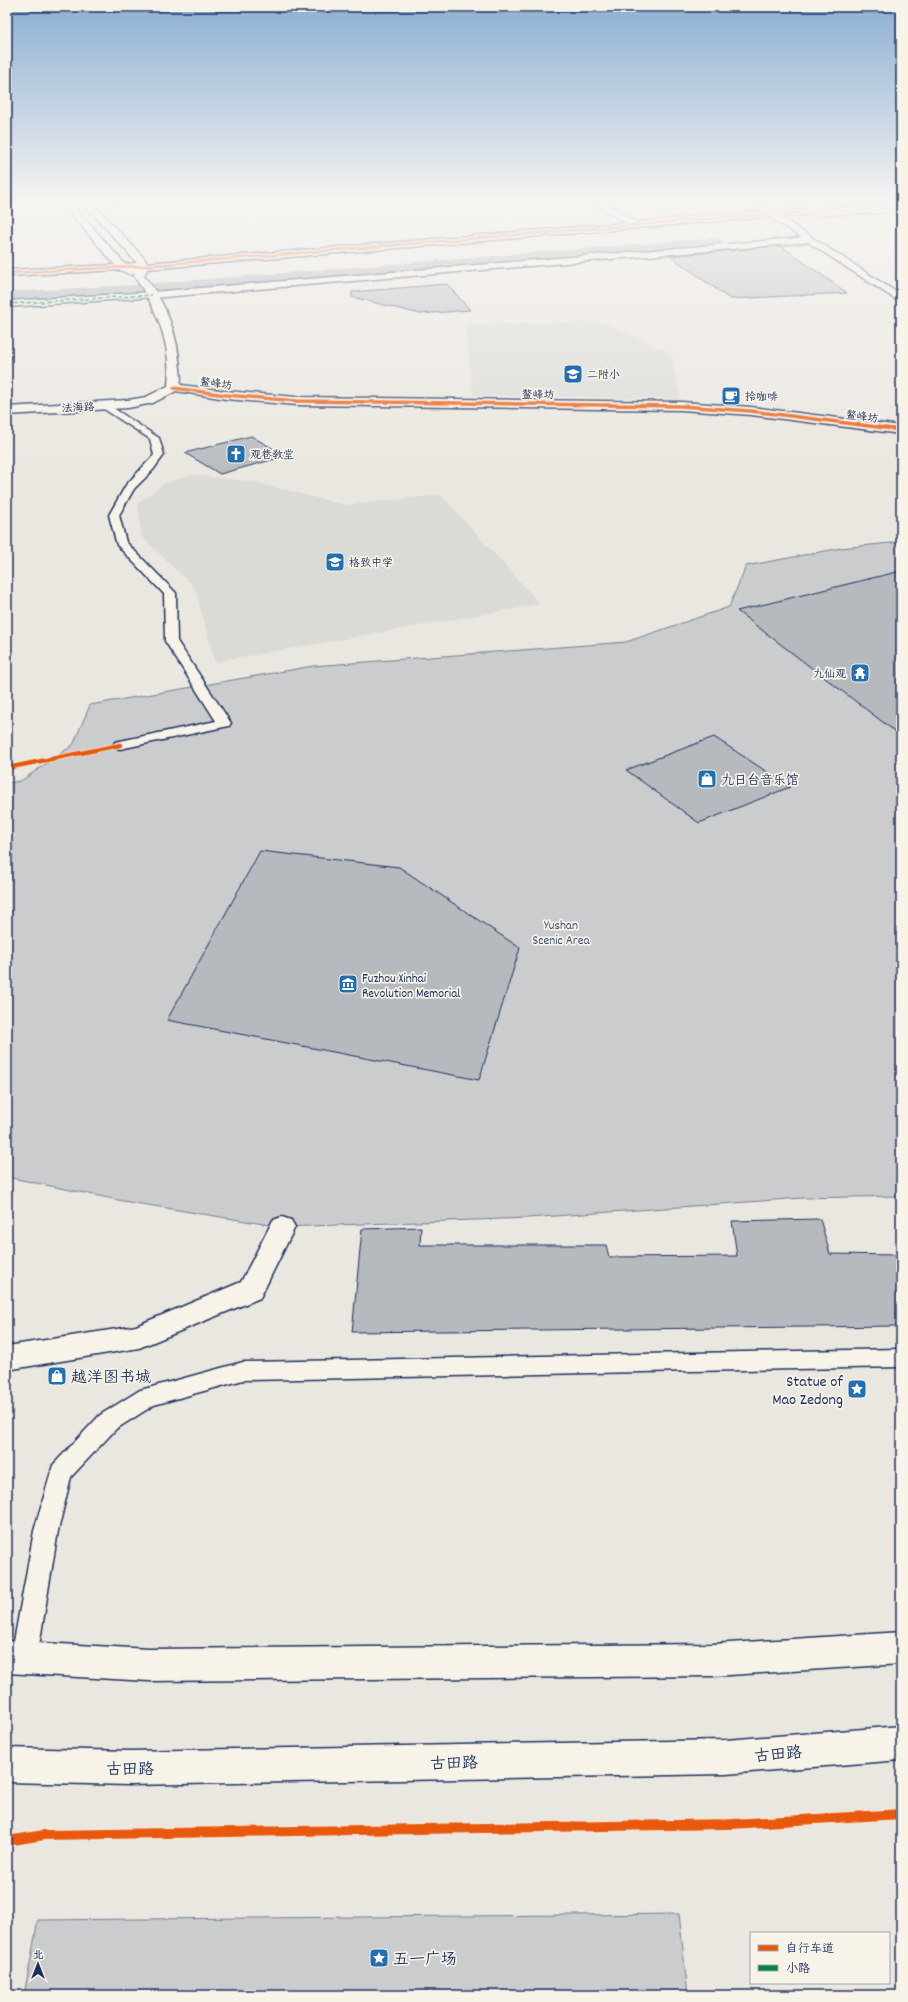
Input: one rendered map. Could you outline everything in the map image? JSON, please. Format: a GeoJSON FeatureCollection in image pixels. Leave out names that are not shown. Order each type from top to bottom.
{"type":"FeatureCollection","features":[{"type":"Feature","properties":{"kind":"street"},"geometry":{"type":"LineString","coordinates":[[7,304],[95,295]]}},
{"type":"Feature","properties":{"kind":"street"},"geometry":{"type":"LineString","coordinates":[[153,295],[165,322],[174,358],[176,378],[174,388]]}},
{"type":"Feature","properties":{"kind":"street","name":"法海路"},"geometry":{"type":"LineString","coordinates":[[7,411],[104,405],[150,400],[174,388]]}},
{"type":"Feature","properties":{"kind":"street","name":"鳌峰坊"},"geometry":{"type":"LineString","coordinates":[[174,388],[297,401],[681,406],[751,410],[901,430]]}},
{"type":"Feature","properties":{"kind":"street"},"geometry":{"type":"LineString","coordinates":[[7,1358],[139,1337],[251,1290],[282,1227]]}},
{"type":"Feature","properties":{"kind":"street"},"geometry":{"type":"LineString","coordinates":[[16,1657],[149,1665],[705,1660],[901,1648]]}},
{"type":"Feature","properties":{"kind":"street","name":"古田路"},"geometry":{"type":"LineString","coordinates":[[7,1765],[129,1768],[726,1757],[901,1743]]}},
{"type":"Feature","properties":{"kind":"lane"},"geometry":{"type":"LineString","coordinates":[[104,405],[154,438],[159,454],[149,468],[130,487],[114,515],[121,543],[170,593],[171,641],[224,722],[120,744]]}},
{"type":"Feature","properties":{"kind":"lane"},"geometry":{"type":"LineString","coordinates":[[16,1657],[61,1472],[108,1422],[148,1397],[243,1371],[901,1358]]}},
{"type":"Feature","properties":{"kind":"shaded area","name":"二附小"},"geometry":{"type":"Polygon","coordinates":[[[603,322],[671,353],[680,399],[473,395],[465,324],[603,322]]]}},
{"type":"Feature","properties":{"kind":"shaded area","name":"格致中学"},"geometry":{"type":"Polygon","coordinates":[[[192,475],[254,482],[345,505],[441,495],[540,604],[215,662],[195,588],[141,536],[138,503],[163,484],[192,475]]]}},
{"type":"Feature","properties":{"kind":"green space","name":"Yushan Scenic Area"},"geometry":{"type":"Polygon","coordinates":[[[901,542],[901,1196],[802,1198],[528,1218],[282,1227],[123,1201],[7,1177],[7,783],[21,781],[73,745],[90,705],[313,666],[626,642],[729,607],[746,566],[841,548],[901,542]]]}},
{"type":"Feature","properties":{"kind":"green space","name":"五一广场"},"geometry":{"type":"Polygon","coordinates":[[[679,1914],[688,1995],[24,1995],[38,1920],[679,1914]]]}},
{"type":"Feature","properties":{"kind":"building"},"geometry":{"type":"Polygon","coordinates":[[[352,295],[457,295],[470,310],[420,314],[352,297],[352,295]]]}},
{"type":"Feature","properties":{"kind":"building"},"geometry":{"type":"Polygon","coordinates":[[[725,295],[800,295],[730,299],[725,295]]]}},
{"type":"Feature","properties":{"kind":"building","name":"观巷教堂"},"geometry":{"type":"Polygon","coordinates":[[[251,436],[286,456],[220,474],[185,453],[251,436]]]}},
{"type":"Feature","properties":{"kind":"building","name":"九仙观"},"geometry":{"type":"Polygon","coordinates":[[[901,571],[901,736],[737,611],[901,571]]]}},
{"type":"Feature","properties":{"kind":"building","name":"九日台音乐馆"},"geometry":{"type":"Polygon","coordinates":[[[714,737],[790,787],[699,823],[626,770],[714,737]]]}},
{"type":"Feature","properties":{"kind":"building","name":"Fuzhou Xinhai Revolution Memorial"},"geometry":{"type":"Polygon","coordinates":[[[260,851],[399,867],[520,948],[479,1080],[167,1020],[260,851]]]}},
{"type":"Feature","properties":{"kind":"building"},"geometry":{"type":"Polygon","coordinates":[[[820,1219],[830,1254],[901,1255],[901,1326],[352,1332],[362,1229],[421,1227],[420,1245],[606,1245],[609,1257],[737,1256],[732,1221],[820,1219]]]}},
{"type":"Feature","properties":{"kind":"waterway"},"geometry":{"type":"LineString","coordinates":[[7,297],[35,295]]}},
{"type":"Feature","properties":{"kind":"marked path"},"geometry":{"type":"LineString","coordinates":[[7,304],[145,295]]}},
{"type":"Feature","properties":{"kind":"cycle path"},"geometry":{"type":"LineString","coordinates":[[174,388],[226,395],[297,401],[681,406],[751,411],[901,430]]}},
{"type":"Feature","properties":{"kind":"cycle path"},"geometry":{"type":"LineString","coordinates":[[7,768],[120,745]]}},
{"type":"Feature","properties":{"kind":"cycle path"},"geometry":{"type":"LineString","coordinates":[[7,1841],[44,1835],[732,1824],[901,1814]]}},
{"type":"Feature","properties":{"kind":"place","name":"二附小"},"geometry":{"type":"Point","coordinates":[573,374]}},
{"type":"Feature","properties":{"kind":"place","name":"拎咖啡"},"geometry":{"type":"Point","coordinates":[731,396]}},
{"type":"Feature","properties":{"kind":"place","name":"观巷教堂"},"geometry":{"type":"Point","coordinates":[236,454]}},
{"type":"Feature","properties":{"kind":"place","name":"格致中学"},"geometry":{"type":"Point","coordinates":[335,562]}},
{"type":"Feature","properties":{"kind":"place","name":"九仙观"},"geometry":{"type":"Point","coordinates":[860,673]}},
{"type":"Feature","properties":{"kind":"place","name":"九日台音乐馆"},"geometry":{"type":"Point","coordinates":[707,779]}},
{"type":"Feature","properties":{"kind":"place","name":"Fuzhou Xinhai Revolution Memorial"},"geometry":{"type":"Point","coordinates":[348,984]}},
{"type":"Feature","properties":{"kind":"place","name":"越洋图书城"},"geometry":{"type":"Point","coordinates":[57,1376]}},
{"type":"Feature","properties":{"kind":"place","name":"Statue of Mao Zedong"},"geometry":{"type":"Point","coordinates":[857,1389]}},
{"type":"Feature","properties":{"kind":"place","name":"五一广场"},"geometry":{"type":"Point","coordinates":[379,1958]}}]}
